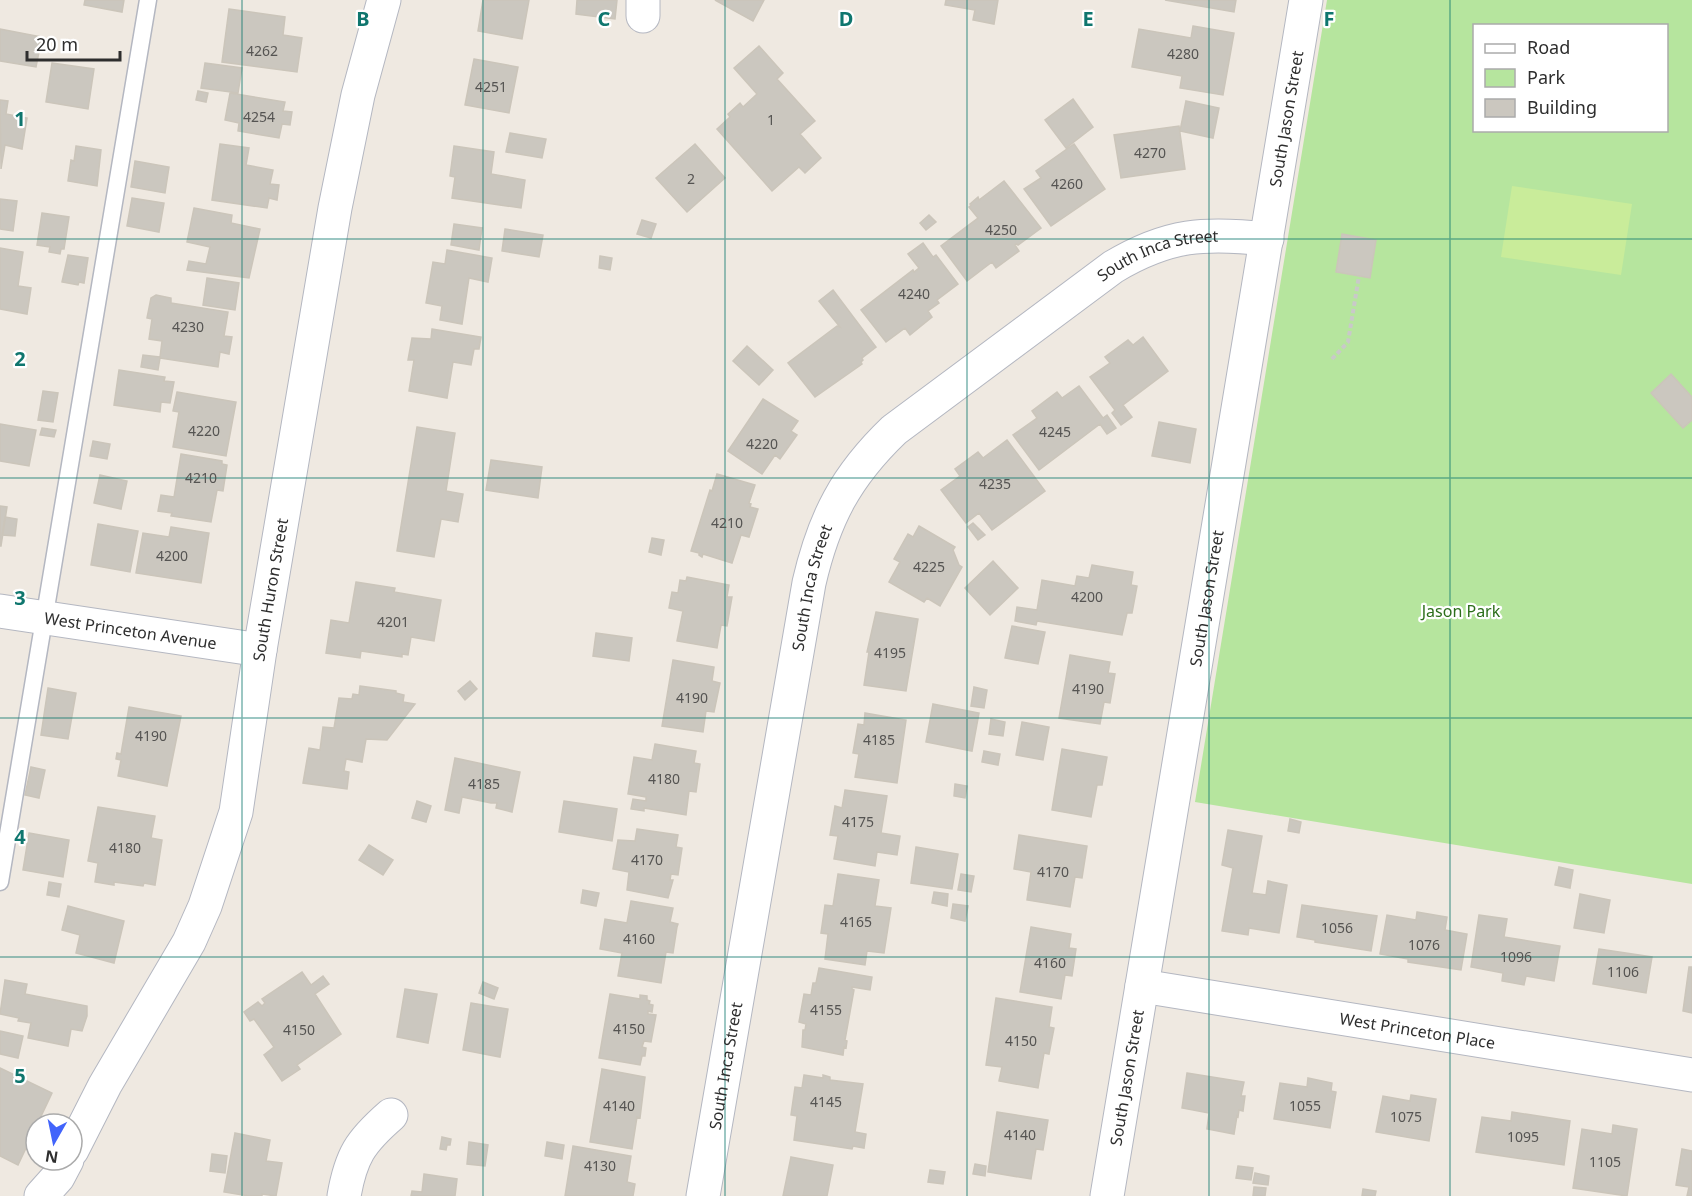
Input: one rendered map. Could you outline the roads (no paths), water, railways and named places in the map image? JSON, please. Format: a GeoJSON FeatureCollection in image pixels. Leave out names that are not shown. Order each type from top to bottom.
{"type":"FeatureCollection","features":[{"type":"Feature","properties":{"kind":"street","name":"South Huron Street"},"geometry":{"type":"LineString","coordinates":[[84,1126],[105,1085],[189,942],[205,906],[236,812],[260,650],[345,155],[384,0]]}},
{"type":"Feature","properties":{"kind":"street","name":"South Jason Street"},"geometry":{"type":"LineString","coordinates":[[1107,1196],[1306,0]]}},
{"type":"Feature","properties":{"kind":"street","name":"South Inca Street"},"geometry":{"type":"LineString","coordinates":[[703,1196],[809,582],[821,536],[834,506],[872,451],[894,430],[1113,267],[1148,248],[1200,235],[1228,234],[1268,239]]}},
{"type":"Feature","properties":{"kind":"street","name":"West Princeton Avenue"},"geometry":{"type":"LineString","coordinates":[[0,611],[260,650]]}},
{"type":"Feature","properties":{"kind":"street","name":"West Princeton Place"},"geometry":{"type":"LineString","coordinates":[[1142,986],[1692,1075]]}},
{"type":"Feature","properties":{"kind":"street"},"geometry":{"type":"LineString","coordinates":[[344,1196],[354,1156],[369,1134],[391,1115]]}},
{"type":"Feature","properties":{"kind":"street"},"geometry":{"type":"LineString","coordinates":[[41,1196],[61,1172]]}},
{"type":"Feature","properties":{"kind":"lane"},"geometry":{"type":"LineString","coordinates":[[0,882],[148,0]]}},
{"type":"Feature","properties":{"kind":"park label","name":"Jason Park"},"geometry":{"type":"Point","coordinates":[1461,611]}}]}
